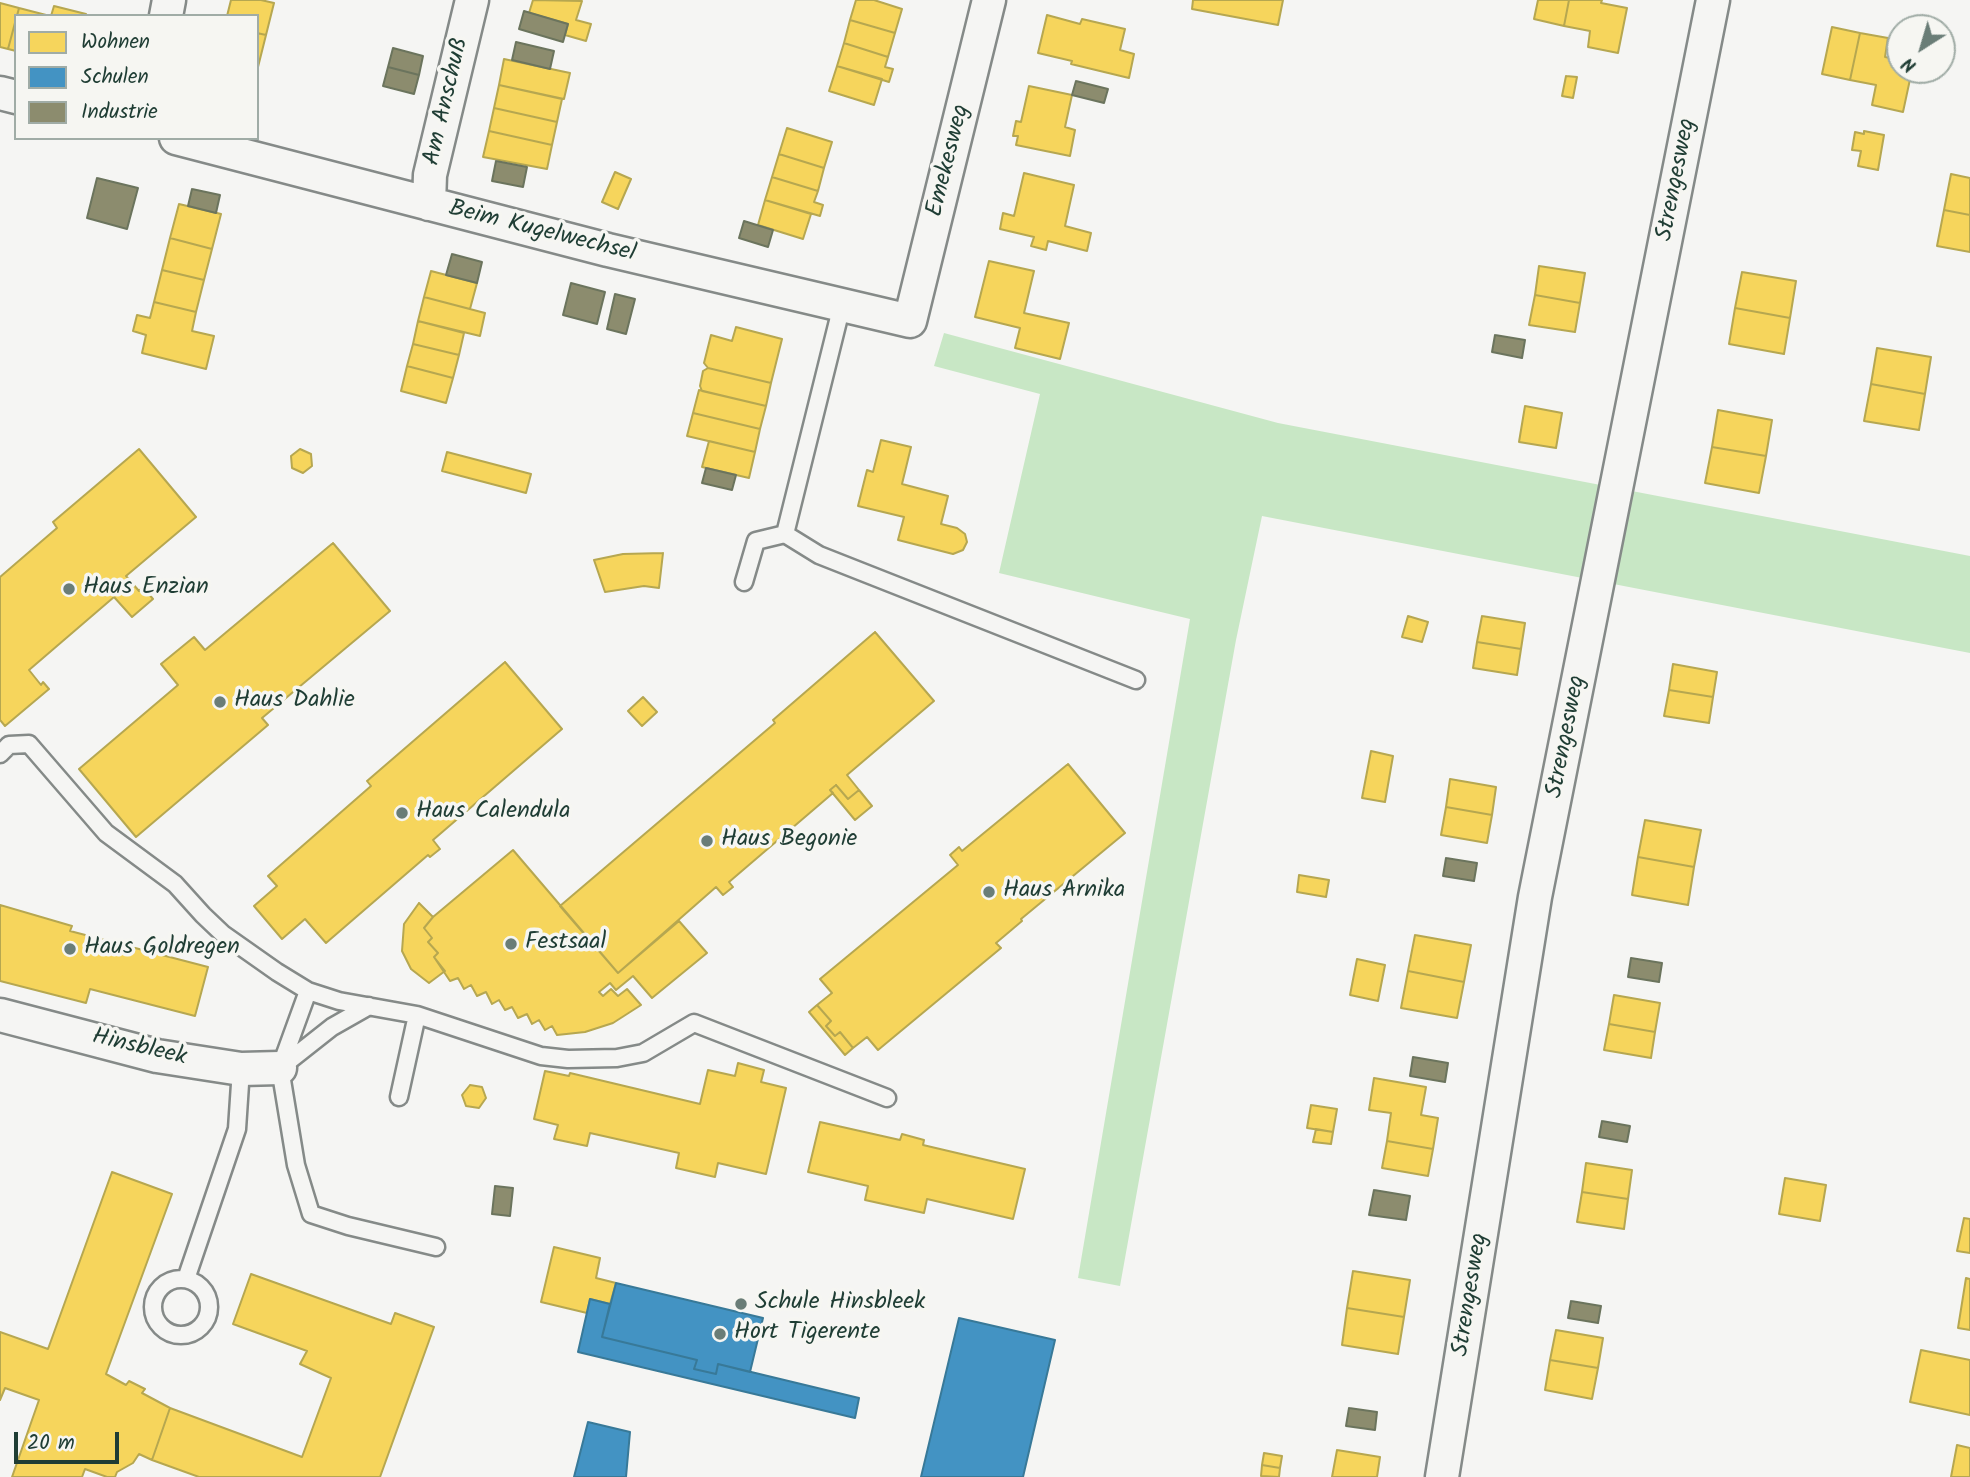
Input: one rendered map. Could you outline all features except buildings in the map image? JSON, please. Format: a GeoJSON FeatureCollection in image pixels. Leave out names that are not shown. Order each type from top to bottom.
{"type":"FeatureCollection","features":[{"type":"Feature","properties":{"kind":"street","name":"Am Anschuß"},"geometry":{"type":"LineString","coordinates":[[429,204],[430,175],[472,0]]}},
{"type":"Feature","properties":{"kind":"street","name":"Emekesweg"},"geometry":{"type":"LineString","coordinates":[[910,321],[989,0]]}},
{"type":"Feature","properties":{"kind":"street","name":"Strengesweg"},"geometry":{"type":"LineString","coordinates":[[1442,1477],[1535,897],[1713,0]]}},
{"type":"Feature","properties":{"kind":"street","name":"Beim Kugelwechsel"},"geometry":{"type":"LineString","coordinates":[[184,140],[608,250],[910,321]]}},
{"type":"Feature","properties":{"kind":"street","name":"Hinsbleek"},"geometry":{"type":"LineString","coordinates":[[0,1014],[157,1056],[241,1069],[280,1068]]}},
{"type":"Feature","properties":{"kind":"lane"},"geometry":{"type":"LineString","coordinates":[[785,534],[842,305]]}},
{"type":"Feature","properties":{"kind":"lane"},"geometry":{"type":"LineString","coordinates":[[744,582],[756,541],[785,534],[819,555],[1136,680]]}},
{"type":"Feature","properties":{"kind":"lane"},"geometry":{"type":"LineString","coordinates":[[0,754],[9,746],[29,744],[106,832],[175,884],[223,934],[308,991],[339,1001],[417,1015],[531,1053],[568,1059],[617,1058],[643,1053],[694,1023],[887,1098]]}},
{"type":"Feature","properties":{"kind":"lane"},"geometry":{"type":"LineString","coordinates":[[308,991],[280,1068],[296,1165],[311,1213],[348,1226],[436,1247]]}},
{"type":"Feature","properties":{"kind":"lane"},"geometry":{"type":"LineString","coordinates":[[280,1068],[332,1027],[369,1006]]}},
{"type":"Feature","properties":{"kind":"lane"},"geometry":{"type":"LineString","coordinates":[[399,1097],[417,1015]]}},
{"type":"Feature","properties":{"kind":"lane"},"geometry":{"type":"LineString","coordinates":[[186,1279],[237,1129],[241,1069]]}},
{"type":"Feature","properties":{"kind":"green space"},"geometry":{"type":"Polygon","coordinates":[[[944,333],[1278,423],[1970,556],[1970,653],[1262,516],[1236,640],[1120,1286],[1078,1278],[1190,619],[999,573],[1040,394],[934,366],[944,333]]]}},
{"type":"Feature","properties":{"kind":"place","name":"Haus Enzian"},"geometry":{"type":"Point","coordinates":[69,589]}},
{"type":"Feature","properties":{"kind":"place","name":"Haus Dahlie"},"geometry":{"type":"Point","coordinates":[220,702]}},
{"type":"Feature","properties":{"kind":"place","name":"Haus Calendula"},"geometry":{"type":"Point","coordinates":[402,813]}},
{"type":"Feature","properties":{"kind":"place","name":"Haus Begonie"},"geometry":{"type":"Point","coordinates":[707,841]}},
{"type":"Feature","properties":{"kind":"place","name":"Haus Arnika"},"geometry":{"type":"Point","coordinates":[989,892]}},
{"type":"Feature","properties":{"kind":"place","name":"Festsaal"},"geometry":{"type":"Point","coordinates":[511,944]}},
{"type":"Feature","properties":{"kind":"place","name":"Haus Goldregen"},"geometry":{"type":"Point","coordinates":[70,949]}},
{"type":"Feature","properties":{"kind":"place","name":"Schule Hinsbleek"},"geometry":{"type":"Point","coordinates":[741,1304]}},
{"type":"Feature","properties":{"kind":"place","name":"Hort Tigerente"},"geometry":{"type":"Point","coordinates":[720,1334]}}]}
